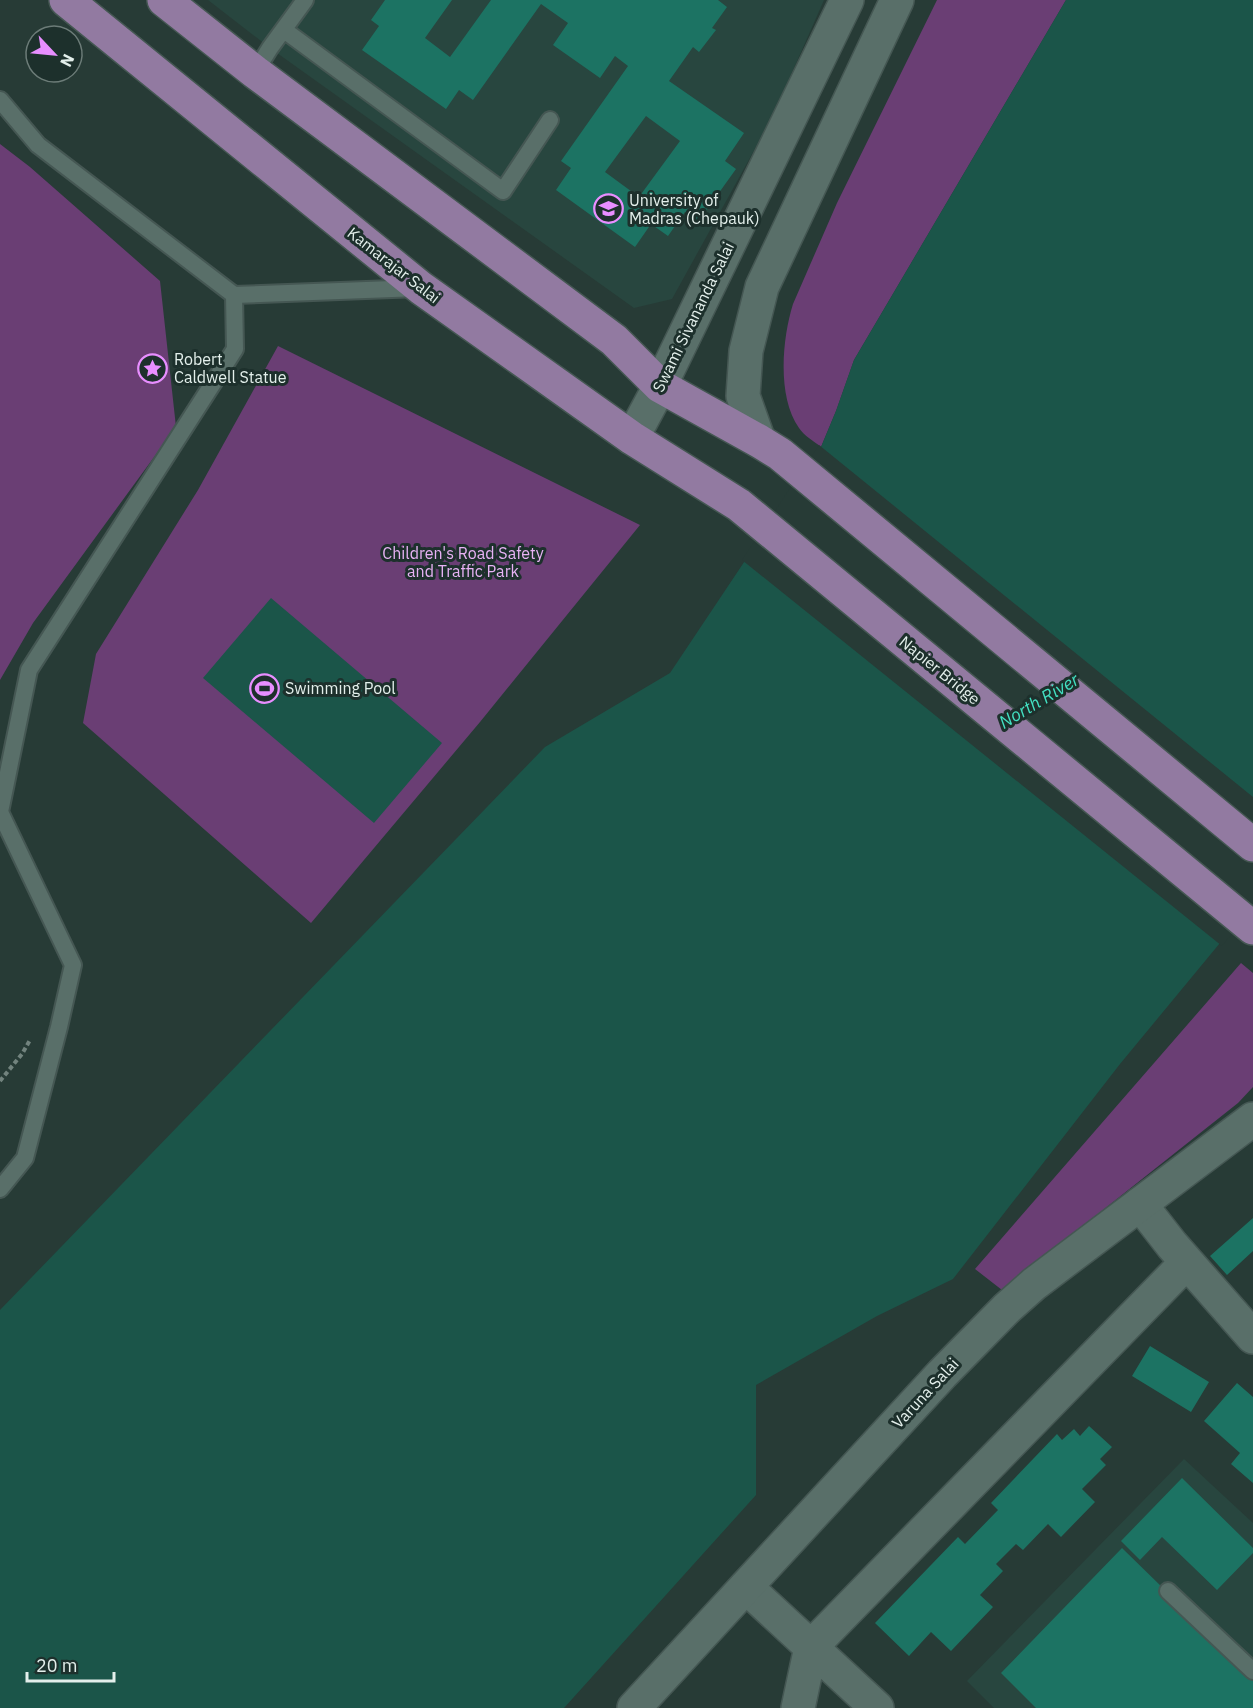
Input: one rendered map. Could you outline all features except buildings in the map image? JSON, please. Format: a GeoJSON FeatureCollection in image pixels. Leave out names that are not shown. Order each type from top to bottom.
{"type":"FeatureCollection","features":[{"type":"Feature","properties":{"kind":"main road","name":"Kamarajar Salai"},"geometry":{"type":"LineString","coordinates":[[66,0],[421,288],[632,438],[739,505]]}},
{"type":"Feature","properties":{"kind":"main road"},"geometry":{"type":"LineString","coordinates":[[164,0],[255,72],[614,340],[660,386],[769,448],[1253,845]]}},
{"type":"Feature","properties":{"kind":"main road","name":"Napier Bridge"},"geometry":{"type":"LineString","coordinates":[[739,505],[1253,928]]}},
{"type":"Feature","properties":{"kind":"street","name":"Swami Sivananda Salai"},"geometry":{"type":"LineString","coordinates":[[632,438],[660,386],[848,0]]}},
{"type":"Feature","properties":{"kind":"street"},"geometry":{"type":"LineString","coordinates":[[769,448],[743,396],[746,351],[762,287],[897,0]]}},
{"type":"Feature","properties":{"kind":"street","name":"Varuna Salai"},"geometry":{"type":"LineString","coordinates":[[634,1708],[942,1374],[1006,1308],[1034,1284],[1253,1119]]}},
{"type":"Feature","properties":{"kind":"street"},"geometry":{"type":"LineString","coordinates":[[1140,1204],[1253,1337]]}},
{"type":"Feature","properties":{"kind":"street"},"geometry":{"type":"LineString","coordinates":[[798,1708],[811,1647],[1188,1262]]}},
{"type":"Feature","properties":{"kind":"street"},"geometry":{"type":"LineString","coordinates":[[746,1587],[877,1708]]}},
{"type":"Feature","properties":{"kind":"lane"},"geometry":{"type":"LineString","coordinates":[[255,72],[305,0]]}},
{"type":"Feature","properties":{"kind":"lane"},"geometry":{"type":"LineString","coordinates":[[284,30],[503,191],[550,120]]}},
{"type":"Feature","properties":{"kind":"lane"},"geometry":{"type":"LineString","coordinates":[[0,100],[38,145],[234,295],[421,288]]}},
{"type":"Feature","properties":{"kind":"lane"},"geometry":{"type":"LineString","coordinates":[[0,1189],[25,1158],[73,965],[0,812],[29,670],[235,349],[234,295]]}},
{"type":"Feature","properties":{"kind":"lane"},"geometry":{"type":"LineString","coordinates":[[1168,1591],[1253,1671]]}},
{"type":"Feature","properties":{"kind":"shaded area","name":"University of Madras (Chepauk)"},"geometry":{"type":"Polygon","coordinates":[[[208,0],[824,0],[772,118],[672,299],[634,308],[270,48],[208,0]]]}},
{"type":"Feature","properties":{"kind":"shaded area"},"geometry":{"type":"Polygon","coordinates":[[[1184,1459],[1253,1523],[1253,1708],[994,1708],[967,1681],[1184,1459]]]}},
{"type":"Feature","properties":{"kind":"green space"},"geometry":{"type":"Polygon","coordinates":[[[937,0],[1066,0],[854,360],[821,447],[799,428],[787,400],[784,350],[789,318],[837,203],[937,0]]]}},
{"type":"Feature","properties":{"kind":"green space"},"geometry":{"type":"Polygon","coordinates":[[[0,144],[30,167],[160,281],[176,427],[33,623],[0,680],[0,144]]]}},
{"type":"Feature","properties":{"kind":"green space","name":"Children's Road Safety and Traffic Park"},"geometry":{"type":"Polygon","coordinates":[[[278,346],[640,525],[480,722],[311,923],[83,723],[96,654],[198,490],[278,346]]]}},
{"type":"Feature","properties":{"kind":"green space"},"geometry":{"type":"Polygon","coordinates":[[[1241,963],[1253,973],[1253,1087],[1238,1103],[1002,1290],[975,1269],[1241,963]]]}},
{"type":"Feature","properties":{"kind":"water","name":"North River"},"geometry":{"type":"Polygon","coordinates":[[[1066,0],[1253,0],[1253,903],[1120,1064],[953,1279],[877,1316],[756,1385],[756,1495],[564,1708],[0,1708],[0,1310],[545,747],[670,673],[821,447],[854,360],[1066,0]]]}},
{"type":"Feature","properties":{"kind":"water"},"geometry":{"type":"Polygon","coordinates":[[[271,598],[442,743],[374,823],[203,678],[271,598]]]}},
{"type":"Feature","properties":{"kind":"pier"},"geometry":{"type":"Polygon","coordinates":[[[819,445],[1253,797],[1253,908],[1222,946],[742,560],[819,445]]]}},
{"type":"Feature","properties":{"kind":"place","name":"University of Madras (Chepauk)"},"geometry":{"type":"Point","coordinates":[608,209]}},
{"type":"Feature","properties":{"kind":"place","name":"Robert Caldwell Statue"},"geometry":{"type":"Point","coordinates":[153,368]}},
{"type":"Feature","properties":{"kind":"place","name":"Swimming Pool"},"geometry":{"type":"Point","coordinates":[264,688]}}]}
